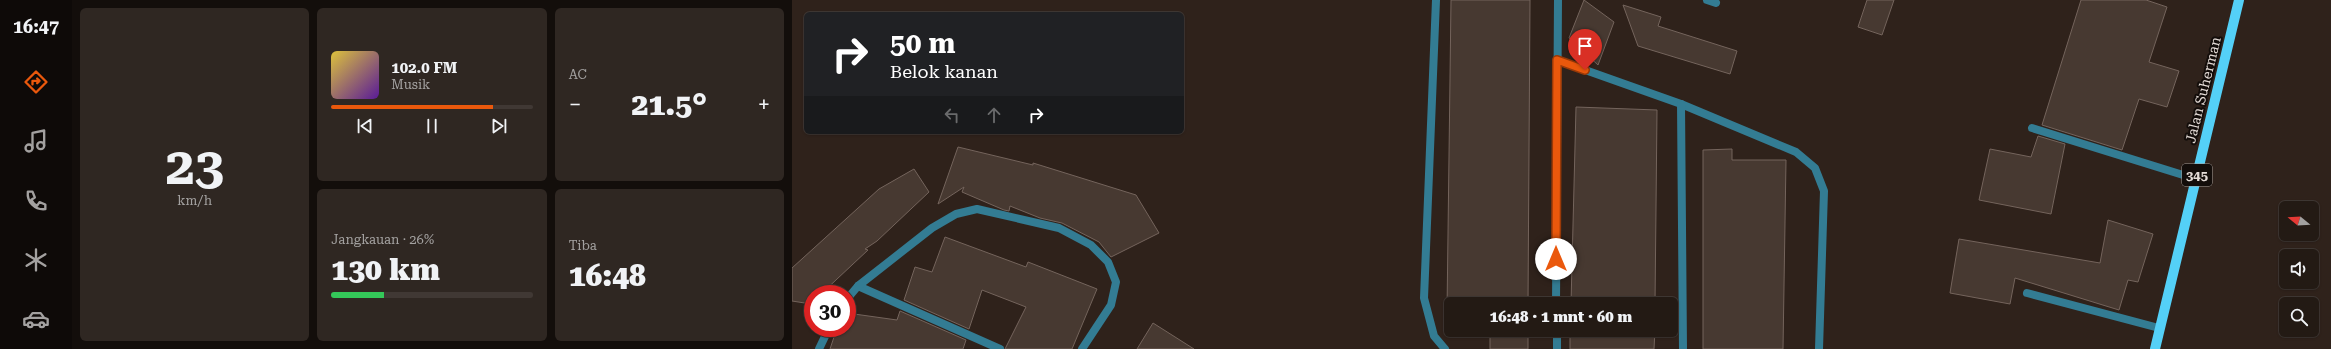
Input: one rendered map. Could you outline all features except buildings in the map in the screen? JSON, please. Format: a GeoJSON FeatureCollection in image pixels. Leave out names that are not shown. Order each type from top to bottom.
{"type":"FeatureCollection","features":[{"type":"Feature","properties":{"kind":"main road","name":"Jalan Suherman"},"geometry":{"type":"LineString","coordinates":[[2155,349],[2239,0]]}},
{"type":"Feature","properties":{"kind":"street"},"geometry":{"type":"LineString","coordinates":[[1436,0],[1424,298],[1434,336],[1445,349]]}},
{"type":"Feature","properties":{"kind":"street"},"geometry":{"type":"LineString","coordinates":[[1556,297],[1558,0]]}},
{"type":"Feature","properties":{"kind":"street"},"geometry":{"type":"LineString","coordinates":[[1707,0],[1716,3]]}},
{"type":"Feature","properties":{"kind":"street"},"geometry":{"type":"LineString","coordinates":[[1557,60],[1681,104],[1796,152],[1815,168],[1824,191],[1819,349]]}},
{"type":"Feature","properties":{"kind":"street"},"geometry":{"type":"LineString","coordinates":[[1681,104],[1683,349]]}},
{"type":"Feature","properties":{"kind":"street"},"geometry":{"type":"LineString","coordinates":[[2032,128],[2196,179]]}},
{"type":"Feature","properties":{"kind":"street"},"geometry":{"type":"LineString","coordinates":[[856,288],[932,228],[956,214],[977,209],[1059,228],[1091,245],[1108,262],[1116,282],[1111,305],[1082,349]]}},
{"type":"Feature","properties":{"kind":"street"},"geometry":{"type":"LineString","coordinates":[[858,286],[1000,349]]}},
{"type":"Feature","properties":{"kind":"street"},"geometry":{"type":"LineString","coordinates":[[2027,293],[2160,328]]}},
{"type":"Feature","properties":{"kind":"street"},"geometry":{"type":"LineString","coordinates":[[819,349],[825,337]]}},
{"type":"Feature","properties":{"kind":"street"},"geometry":{"type":"LineString","coordinates":[[1557,337],[1557,349]]}},
{"type":"Feature","properties":{"kind":"route"},"geometry":{"type":"LineString","coordinates":[[1556,259],[1557,60],[1585,70]]}}]}
